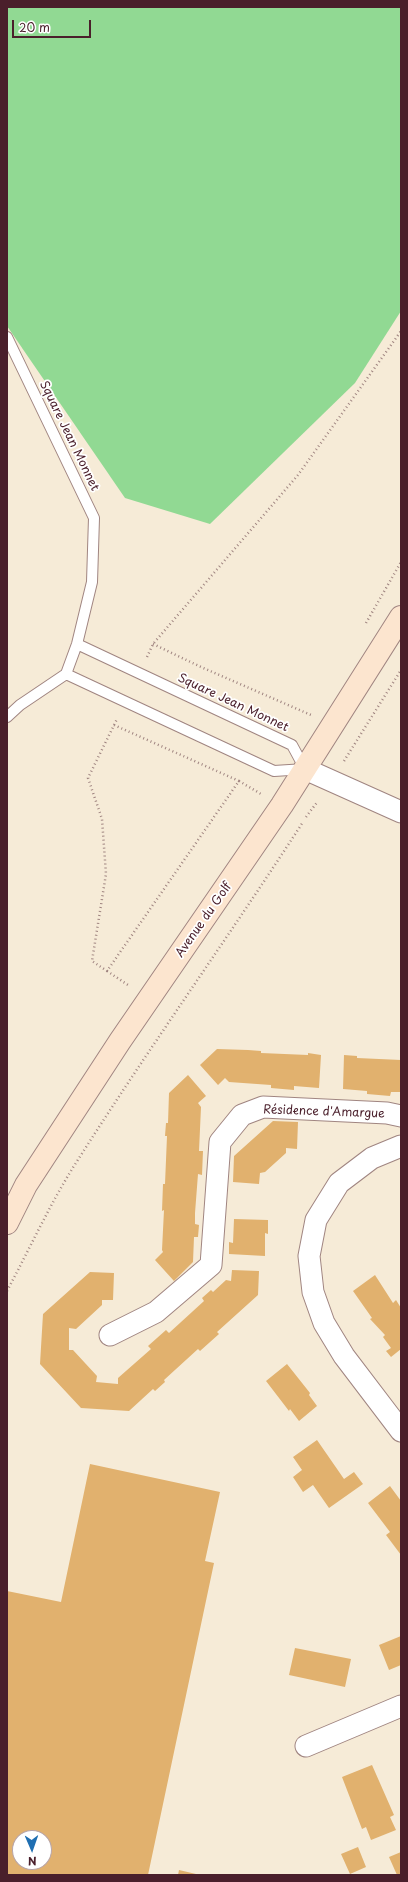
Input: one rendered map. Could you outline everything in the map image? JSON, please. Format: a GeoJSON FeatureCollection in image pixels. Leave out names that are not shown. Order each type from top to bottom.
{"type":"FeatureCollection","features":[{"type":"Feature","properties":{"kind":"main road","name":"Avenue du Golf"},"geometry":{"type":"LineString","coordinates":[[7,1223],[26,1185],[120,1041],[276,815],[401,617]]}},
{"type":"Feature","properties":{"kind":"street"},"geometry":{"type":"LineString","coordinates":[[305,769],[401,812]]}},
{"type":"Feature","properties":{"kind":"street","name":"Résidence d'Amargue"},"geometry":{"type":"LineString","coordinates":[[110,1335],[156,1312],[211,1265],[220,1142],[242,1115],[263,1107],[401,1116]]}},
{"type":"Feature","properties":{"kind":"street"},"geometry":{"type":"LineString","coordinates":[[401,1146],[372,1158],[339,1183],[316,1220],[310,1256],[313,1292],[324,1323],[344,1356],[401,1431]]}},
{"type":"Feature","properties":{"kind":"street"},"geometry":{"type":"LineString","coordinates":[[306,1746],[401,1706]]}},
{"type":"Feature","properties":{"kind":"lane","name":"Square Jean Monnet"},"geometry":{"type":"LineString","coordinates":[[7,337],[94,518],[92,582],[77,644],[66,674]]}},
{"type":"Feature","properties":{"kind":"lane","name":"Square Jean Monnet"},"geometry":{"type":"LineString","coordinates":[[77,644],[292,745],[305,769]]}},
{"type":"Feature","properties":{"kind":"lane"},"geometry":{"type":"LineString","coordinates":[[7,717],[20,706],[66,674],[274,770],[305,769]]}},
{"type":"Feature","properties":{"kind":"path"},"geometry":{"type":"LineString","coordinates":[[139,673],[153,644],[298,475],[401,331]]}},
{"type":"Feature","properties":{"kind":"path"},"geometry":{"type":"LineString","coordinates":[[153,644],[201,667],[312,715]]}},
{"type":"Feature","properties":{"kind":"path"},"geometry":{"type":"LineString","coordinates":[[7,1291],[73,1168],[306,818],[333,781],[355,741],[401,670]]}},
{"type":"Feature","properties":{"kind":"path"},"geometry":{"type":"LineString","coordinates":[[125,701],[88,778],[102,819],[106,874],[92,961],[132,988]]}},
{"type":"Feature","properties":{"kind":"path"},"geometry":{"type":"LineString","coordinates":[[114,725],[239,781],[262,795]]}},
{"type":"Feature","properties":{"kind":"path"},"geometry":{"type":"LineString","coordinates":[[107,972],[239,781]]}},
{"type":"Feature","properties":{"kind":"green space"},"geometry":{"type":"Polygon","coordinates":[[[7,7],[401,7],[401,311],[355,383],[210,524],[125,498],[7,326],[7,7]]]}},
{"type":"Feature","properties":{"kind":"building"},"geometry":{"type":"Polygon","coordinates":[[[217,1049],[261,1051],[261,1053],[308,1055],[308,1053],[321,1055],[319,1088],[294,1086],[294,1090],[271,1088],[271,1085],[229,1082],[225,1078],[218,1085],[200,1065],[217,1049]]]}},
{"type":"Feature","properties":{"kind":"building"},"geometry":{"type":"Polygon","coordinates":[[[344,1055],[357,1056],[357,1058],[401,1060],[401,1092],[391,1092],[390,1096],[367,1094],[367,1091],[343,1089],[344,1055]]]}},
{"type":"Feature","properties":{"kind":"building"},"geometry":{"type":"Polygon","coordinates":[[[188,1075],[206,1096],[198,1103],[201,1107],[199,1151],[203,1151],[202,1175],[198,1174],[195,1213],[195,1224],[199,1225],[198,1237],[194,1237],[193,1262],[174,1281],[155,1260],[163,1252],[163,1184],[165,1184],[167,1136],[165,1136],[166,1123],[168,1123],[169,1093],[188,1075]]]}},
{"type":"Feature","properties":{"kind":"building"},"geometry":{"type":"Polygon","coordinates":[[[273,1121],[298,1122],[297,1149],[286,1148],[286,1153],[265,1172],[260,1173],[259,1184],[233,1182],[234,1156],[273,1121]]]}},
{"type":"Feature","properties":{"kind":"building"},"geometry":{"type":"Polygon","coordinates":[[[234,1219],[268,1220],[268,1234],[265,1233],[265,1256],[229,1254],[229,1242],[233,1243],[234,1219]]]}},
{"type":"Feature","properties":{"kind":"building"},"geometry":{"type":"Polygon","coordinates":[[[232,1270],[259,1271],[258,1295],[217,1332],[219,1334],[200,1351],[198,1349],[164,1380],[165,1382],[155,1391],[153,1389],[129,1411],[81,1408],[40,1364],[43,1314],[90,1272],[114,1273],[113,1300],[102,1300],[102,1305],[76,1329],[69,1328],[69,1350],[73,1350],[97,1376],[96,1382],[118,1384],[118,1378],[151,1349],[148,1346],[166,1330],[169,1333],[204,1301],[202,1298],[211,1290],[213,1292],[226,1280],[231,1281],[232,1270]]]}},
{"type":"Feature","properties":{"kind":"building"},"geometry":{"type":"Polygon","coordinates":[[[375,1275],[393,1303],[396,1300],[401,1308],[401,1349],[391,1357],[386,1351],[391,1348],[383,1337],[385,1335],[370,1319],[372,1318],[353,1291],[375,1275]]]}},
{"type":"Feature","properties":{"kind":"building"},"geometry":{"type":"Polygon","coordinates":[[[287,1364],[310,1393],[309,1395],[317,1406],[299,1421],[290,1409],[289,1411],[266,1381],[287,1364]]]}},
{"type":"Feature","properties":{"kind":"building"},"geometry":{"type":"Polygon","coordinates":[[[317,1440],[344,1479],[354,1472],[363,1484],[329,1508],[313,1485],[303,1492],[293,1477],[302,1470],[293,1457],[317,1440]]]}},
{"type":"Feature","properties":{"kind":"building"},"geometry":{"type":"Polygon","coordinates":[[[90,1464],[220,1492],[205,1561],[214,1563],[148,1875],[7,1875],[7,1591],[61,1602],[90,1464]]]}},
{"type":"Feature","properties":{"kind":"building"},"geometry":{"type":"Polygon","coordinates":[[[390,1486],[401,1501],[401,1555],[386,1535],[390,1532],[368,1503],[390,1486]]]}},
{"type":"Feature","properties":{"kind":"building"},"geometry":{"type":"Polygon","coordinates":[[[401,1636],[401,1665],[389,1670],[379,1645],[401,1636]]]}},
{"type":"Feature","properties":{"kind":"building"},"geometry":{"type":"Polygon","coordinates":[[[295,1648],[351,1659],[345,1687],[289,1675],[295,1648]]]}},
{"type":"Feature","properties":{"kind":"building"},"geometry":{"type":"Polygon","coordinates":[[[372,1765],[394,1815],[390,1817],[396,1830],[371,1840],[366,1827],[362,1829],[342,1777],[372,1765]]]}},
{"type":"Feature","properties":{"kind":"building"},"geometry":{"type":"Polygon","coordinates":[[[358,1847],[366,1867],[350,1874],[341,1854],[358,1847]]]}},
{"type":"Feature","properties":{"kind":"building"},"geometry":{"type":"Polygon","coordinates":[[[401,1852],[401,1875],[397,1875],[389,1857],[401,1852]]]}},
{"type":"Feature","properties":{"kind":"building"},"geometry":{"type":"Polygon","coordinates":[[[179,1870],[196,1874],[196,1875],[178,1875],[179,1870]]]}}]}
